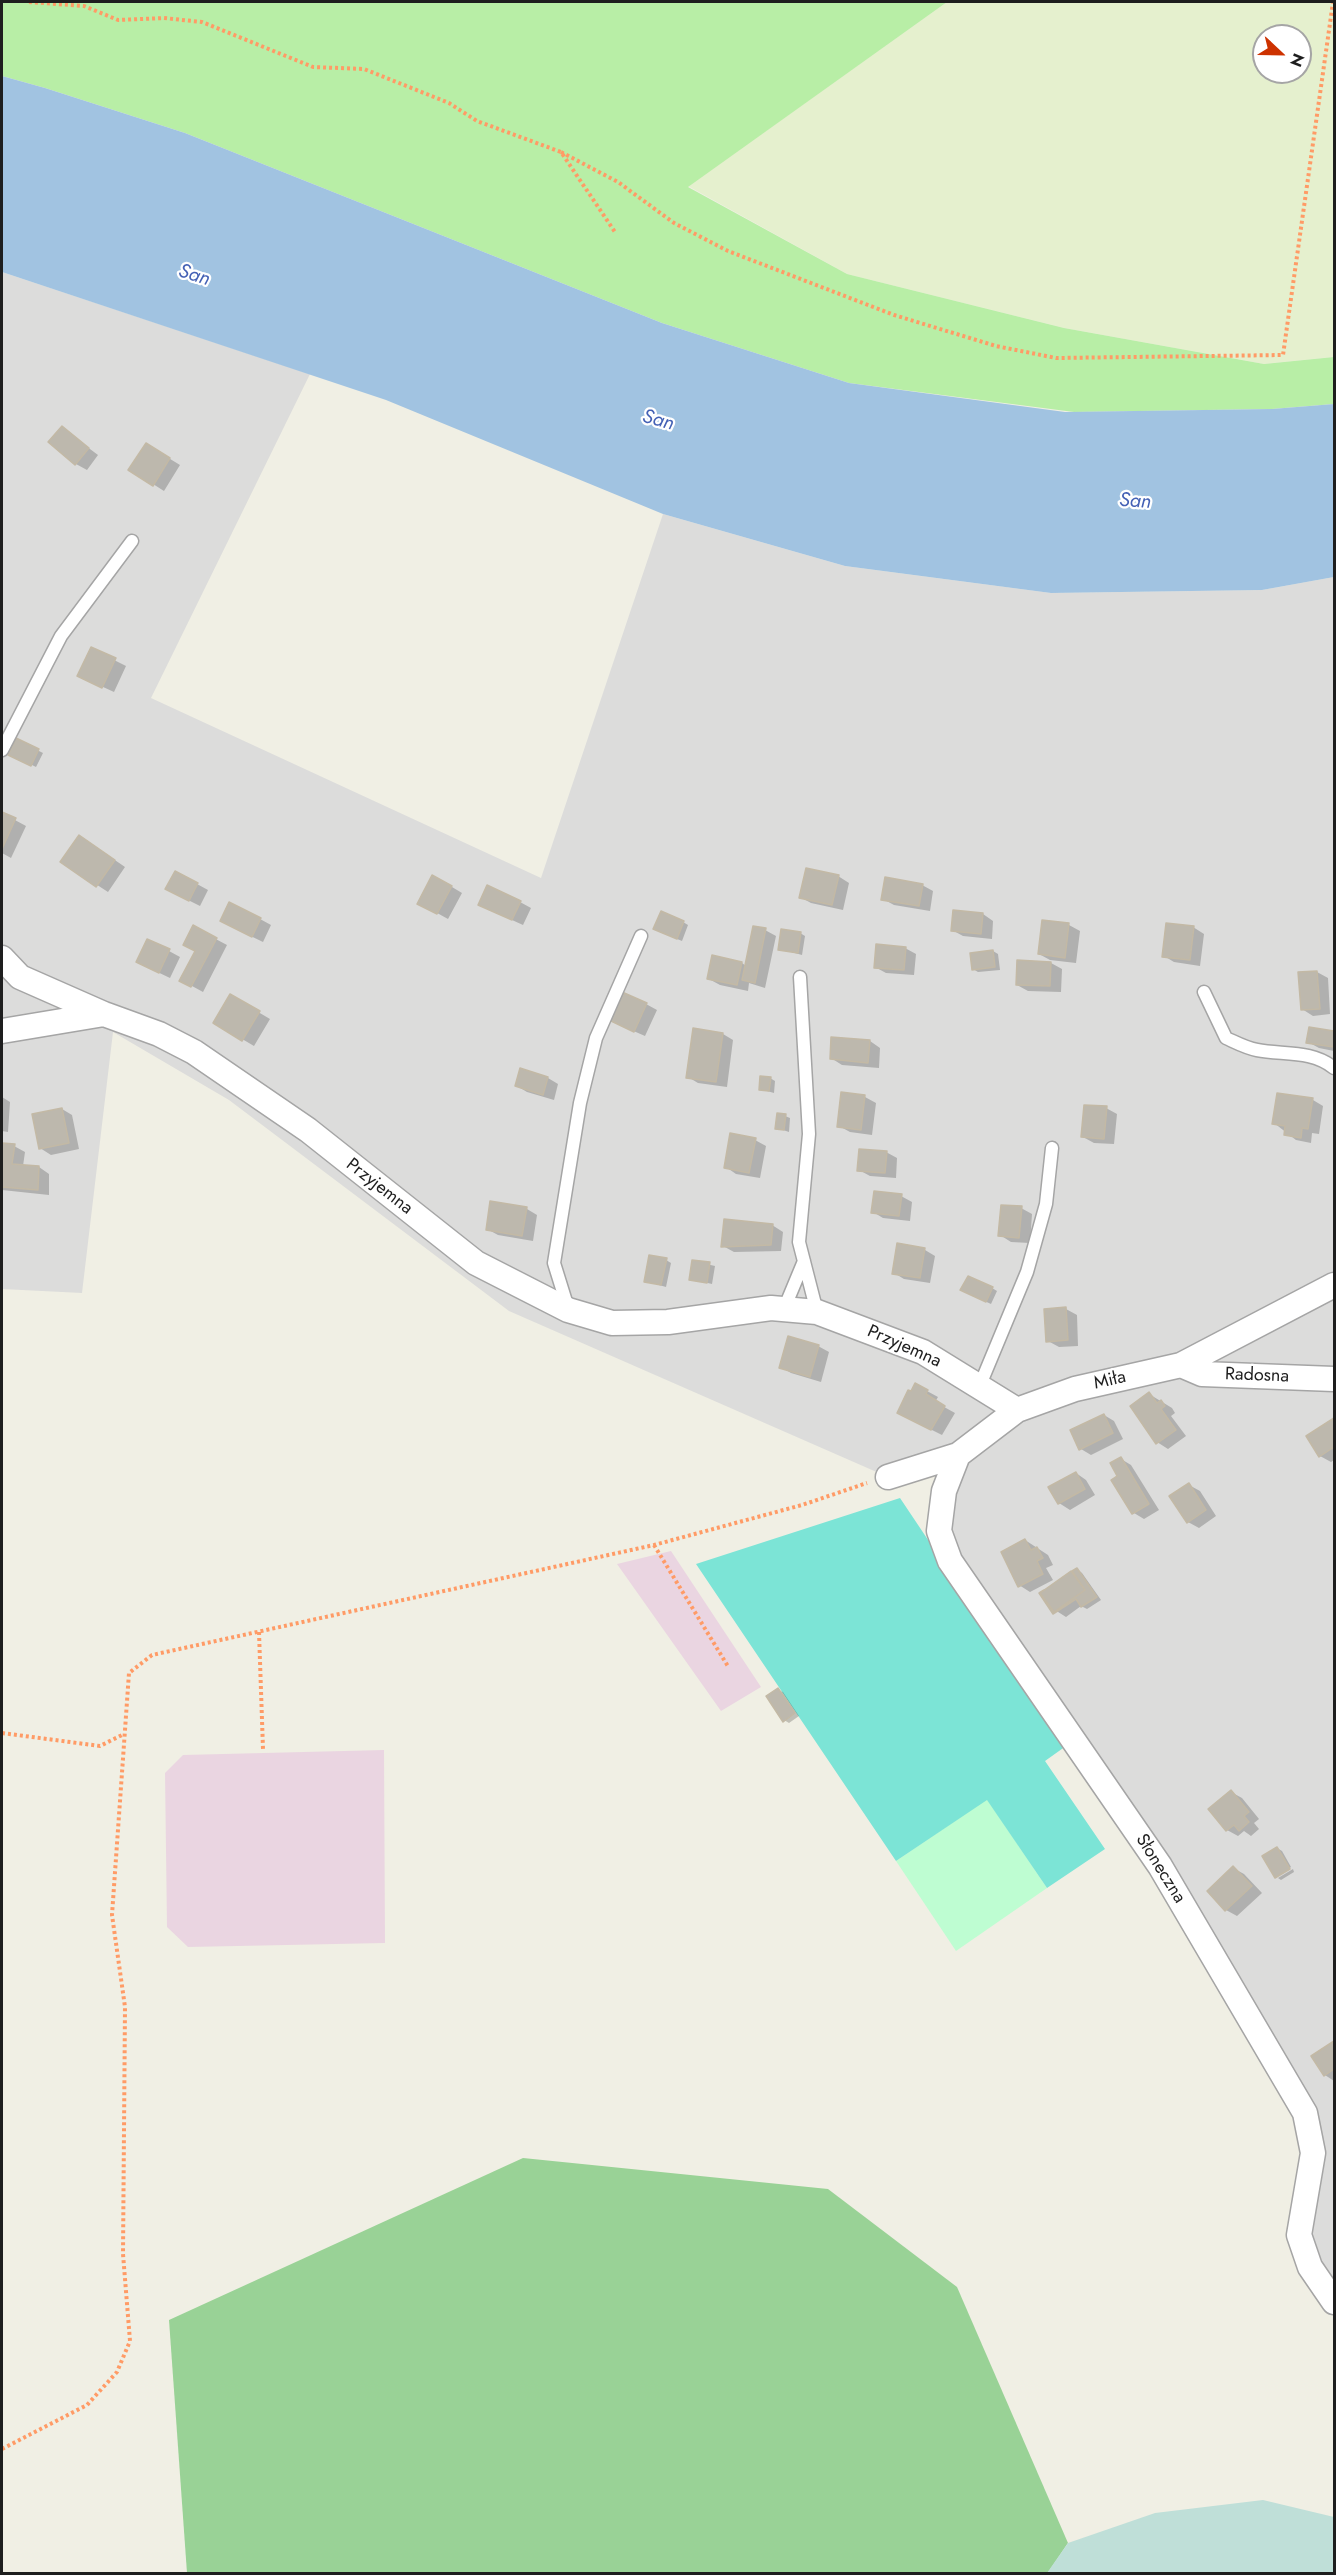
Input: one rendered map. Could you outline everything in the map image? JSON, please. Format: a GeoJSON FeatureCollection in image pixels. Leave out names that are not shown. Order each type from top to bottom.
{"type":"FeatureCollection","features":[{"type":"Feature","properties":{"kind":"street","name":"Przyjemna"},"geometry":{"type":"LineString","coordinates":[[2,958],[20,977],[104,1014],[159,1034],[194,1052],[308,1130],[476,1263],[568,1310],[612,1323],[668,1322],[771,1308],[817,1312],[923,1352],[980,1385],[1017,1410]]}},
{"type":"Feature","properties":{"kind":"street"},"geometry":{"type":"LineString","coordinates":[[2,1031],[104,1014]]}},
{"type":"Feature","properties":{"kind":"street","name":"Miła"},"geometry":{"type":"LineString","coordinates":[[888,1477],[958,1455],[1017,1410],[1075,1389],[1181,1365],[1335,1284]]}},
{"type":"Feature","properties":{"kind":"street","name":"Radosna"},"geometry":{"type":"LineString","coordinates":[[1181,1365],[1202,1374],[1335,1380]]}},
{"type":"Feature","properties":{"kind":"street","name":"Słoneczna"},"geometry":{"type":"LineString","coordinates":[[958,1455],[945,1491],[939,1531],[950,1561],[1160,1866],[1305,2113],[1313,2153],[1299,2235],[1310,2267],[1335,2302]]}},
{"type":"Feature","properties":{"kind":"lane"},"geometry":{"type":"LineString","coordinates":[[2,750],[61,636],[132,541]]}},
{"type":"Feature","properties":{"kind":"lane"},"geometry":{"type":"LineString","coordinates":[[568,1310],[554,1263],[580,1103],[596,1038],[641,936]]}},
{"type":"Feature","properties":{"kind":"lane"},"geometry":{"type":"LineString","coordinates":[[800,977],[809,1134],[799,1242],[817,1312]]}},
{"type":"Feature","properties":{"kind":"lane"},"geometry":{"type":"LineString","coordinates":[[1204,992],[1226,1038],[1256,1050],[1294,1053],[1326,1061],[1335,1068]]}},
{"type":"Feature","properties":{"kind":"lane"},"geometry":{"type":"LineString","coordinates":[[980,1385],[1027,1272],[1046,1204],[1052,1148]]}},
{"type":"Feature","properties":{"kind":"lane"},"geometry":{"type":"LineString","coordinates":[[784,1309],[804,1261]]}},
{"type":"Feature","properties":{"kind":"path"},"geometry":{"type":"LineString","coordinates":[[29,2],[84,6],[118,20],[164,18],[202,22],[313,67],[364,69],[449,103],[477,121],[561,152],[618,182],[674,223],[728,251],[894,315],[996,346],[1056,358],[1283,355],[1333,2]]}},
{"type":"Feature","properties":{"kind":"path"},"geometry":{"type":"LineString","coordinates":[[561,152],[615,232]]}},
{"type":"Feature","properties":{"kind":"path"},"geometry":{"type":"LineString","coordinates":[[2,2449],[87,2405],[117,2372],[130,2341],[123,2254],[125,2007],[112,1915],[129,1672],[152,1655],[654,1545],[802,1505],[888,1477]]}},
{"type":"Feature","properties":{"kind":"path"},"geometry":{"type":"LineString","coordinates":[[654,1545],[729,1668]]}},
{"type":"Feature","properties":{"kind":"path"},"geometry":{"type":"LineString","coordinates":[[259,1632],[263,1749]]}},
{"type":"Feature","properties":{"kind":"path"},"geometry":{"type":"LineString","coordinates":[[2,1733],[100,1746],[123,1735]]}},
{"type":"Feature","properties":{"kind":"shaded area"},"geometry":{"type":"Polygon","coordinates":[[[2,272],[310,374],[151,698],[541,878],[663,514],[845,566],[1051,593],[1262,590],[1334,577],[1334,2302],[1310,2267],[1305,2113],[939,1531],[957,1456],[888,1477],[509,1311],[229,1100],[113,1032],[82,1293],[2,1289],[2,272]]]}},
{"type":"Feature","properties":{"kind":"shaded area"},"geometry":{"type":"Polygon","coordinates":[[[900,1498],[1066,1746],[1045,1761],[1105,1849],[1047,1888],[987,1800],[896,1861],[696,1564],[900,1498]]]}},
{"type":"Feature","properties":{"kind":"shaded area"},"geometry":{"type":"Polygon","coordinates":[[[671,1551],[761,1687],[721,1711],[617,1564],[671,1551]]]}},
{"type":"Feature","properties":{"kind":"shaded area"},"geometry":{"type":"Polygon","coordinates":[[[384,1750],[385,1943],[188,1947],[167,1927],[165,1773],[183,1755],[384,1750]]]}},
{"type":"Feature","properties":{"kind":"shaded area"},"geometry":{"type":"Polygon","coordinates":[[[1263,2500],[1334,2517],[1334,2573],[1047,2573],[1068,2543],[1155,2513],[1263,2500]]]}},
{"type":"Feature","properties":{"kind":"green space"},"geometry":{"type":"Polygon","coordinates":[[[2,2],[947,2],[688,187],[847,274],[1064,328],[1264,364],[1334,357],[1334,404],[1272,409],[1074,412],[849,383],[662,323],[185,133],[2,76],[2,2]]]}},
{"type":"Feature","properties":{"kind":"green space"},"geometry":{"type":"Polygon","coordinates":[[[947,2],[1334,2],[1334,357],[1264,364],[1064,328],[847,274],[688,186],[947,2]]]}},
{"type":"Feature","properties":{"kind":"green space"},"geometry":{"type":"Polygon","coordinates":[[[987,1799],[1047,1888],[956,1951],[896,1861],[987,1799]]]}},
{"type":"Feature","properties":{"kind":"green space"},"geometry":{"type":"Polygon","coordinates":[[[523,2158],[828,2189],[957,2287],[1068,2543],[1047,2574],[187,2573],[169,2320],[523,2158]]]}},
{"type":"Feature","properties":{"kind":"water","name":"San"},"geometry":{"type":"Polygon","coordinates":[[[2,76],[185,133],[662,323],[849,383],[1065,412],[1272,409],[1334,404],[1334,577],[1262,590],[1051,593],[845,566],[663,514],[386,400],[2,272],[2,76]]]}},
{"type":"Feature","properties":{"kind":"building"},"geometry":{"type":"Polygon","coordinates":[[[62,426],[89,448],[75,465],[48,442],[62,426]]]}},
{"type":"Feature","properties":{"kind":"building"},"geometry":{"type":"Polygon","coordinates":[[[146,443],[170,458],[153,486],[128,470],[146,443]]]}},
{"type":"Feature","properties":{"kind":"building"},"geometry":{"type":"Polygon","coordinates":[[[91,647],[116,658],[102,688],[77,676],[91,647]]]}},
{"type":"Feature","properties":{"kind":"building"},"geometry":{"type":"Polygon","coordinates":[[[16,738],[39,749],[31,766],[8,755],[16,738]]]}},
{"type":"Feature","properties":{"kind":"building"},"geometry":{"type":"Polygon","coordinates":[[[2,812],[16,818],[2,849],[2,812]]]}},
{"type":"Feature","properties":{"kind":"building"},"geometry":{"type":"Polygon","coordinates":[[[79,835],[115,860],[96,887],[60,862],[79,835]]]}},
{"type":"Feature","properties":{"kind":"building"},"geometry":{"type":"Polygon","coordinates":[[[806,868],[839,875],[832,905],[799,898],[806,868]]]}},
{"type":"Feature","properties":{"kind":"building"},"geometry":{"type":"Polygon","coordinates":[[[175,871],[198,883],[189,901],[165,889],[175,871]]]}},
{"type":"Feature","properties":{"kind":"building"},"geometry":{"type":"Polygon","coordinates":[[[432,875],[452,886],[437,914],[417,904],[432,875]]]}},
{"type":"Feature","properties":{"kind":"building"},"geometry":{"type":"Polygon","coordinates":[[[885,877],[923,884],[919,906],[881,900],[885,877]]]}},
{"type":"Feature","properties":{"kind":"building"},"geometry":{"type":"Polygon","coordinates":[[[487,885],[521,901],[512,920],[478,905],[487,885]]]}},
{"type":"Feature","properties":{"kind":"building"},"geometry":{"type":"Polygon","coordinates":[[[229,902],[261,918],[252,937],[220,921],[229,902]]]}},
{"type":"Feature","properties":{"kind":"building"},"geometry":{"type":"Polygon","coordinates":[[[953,910],[983,913],[981,934],[951,931],[953,910]]]}},
{"type":"Feature","properties":{"kind":"building"},"geometry":{"type":"Polygon","coordinates":[[[661,911],[684,921],[677,939],[653,929],[661,911]]]}},
{"type":"Feature","properties":{"kind":"building"},"geometry":{"type":"Polygon","coordinates":[[[1042,920],[1069,923],[1065,958],[1038,954],[1042,920]]]}},
{"type":"Feature","properties":{"kind":"building"},"geometry":{"type":"Polygon","coordinates":[[[1166,923],[1194,926],[1190,960],[1162,957],[1166,923]]]}},
{"type":"Feature","properties":{"kind":"building"},"geometry":{"type":"Polygon","coordinates":[[[193,925],[217,938],[191,987],[179,981],[195,951],[183,945],[193,925]]]}},
{"type":"Feature","properties":{"kind":"building"},"geometry":{"type":"Polygon","coordinates":[[[753,926],[766,928],[755,983],[742,980],[753,926]]]}},
{"type":"Feature","properties":{"kind":"building"},"geometry":{"type":"Polygon","coordinates":[[[781,929],[801,932],[798,953],[778,950],[781,929]]]}},
{"type":"Feature","properties":{"kind":"building"},"geometry":{"type":"Polygon","coordinates":[[[147,939],[170,949],[159,973],[136,962],[147,939]]]}},
{"type":"Feature","properties":{"kind":"building"},"geometry":{"type":"Polygon","coordinates":[[[876,944],[906,947],[904,970],[874,968],[876,944]]]}},
{"type":"Feature","properties":{"kind":"building"},"geometry":{"type":"Polygon","coordinates":[[[993,950],[995,967],[972,970],[970,953],[993,950]]]}},
{"type":"Feature","properties":{"kind":"building"},"geometry":{"type":"Polygon","coordinates":[[[712,955],[742,962],[737,985],[707,979],[712,955]]]}},
{"type":"Feature","properties":{"kind":"building"},"geometry":{"type":"Polygon","coordinates":[[[1017,960],[1051,962],[1050,986],[1016,985],[1017,960]]]}},
{"type":"Feature","properties":{"kind":"building"},"geometry":{"type":"Polygon","coordinates":[[[1317,971],[1320,1009],[1301,1010],[1298,972],[1317,971]]]}},
{"type":"Feature","properties":{"kind":"building"},"geometry":{"type":"Polygon","coordinates":[[[622,992],[647,1003],[634,1032],[609,1020],[622,992]]]}},
{"type":"Feature","properties":{"kind":"building"},"geometry":{"type":"Polygon","coordinates":[[[230,994],[260,1011],[242,1041],[213,1023],[230,994]]]}},
{"type":"Feature","properties":{"kind":"building"},"geometry":{"type":"Polygon","coordinates":[[[1309,1027],[1334,1031],[1334,1047],[1306,1043],[1309,1027]]]}},
{"type":"Feature","properties":{"kind":"building"},"geometry":{"type":"Polygon","coordinates":[[[693,1028],[723,1033],[716,1082],[686,1078],[693,1028]]]}},
{"type":"Feature","properties":{"kind":"building"},"geometry":{"type":"Polygon","coordinates":[[[831,1037],[870,1040],[868,1063],[830,1059],[831,1037]]]}},
{"type":"Feature","properties":{"kind":"building"},"geometry":{"type":"Polygon","coordinates":[[[520,1068],[548,1077],[543,1095],[515,1086],[520,1068]]]}},
{"type":"Feature","properties":{"kind":"building"},"geometry":{"type":"Polygon","coordinates":[[[760,1076],[771,1077],[769,1091],[759,1090],[760,1076]]]}},
{"type":"Feature","properties":{"kind":"building"},"geometry":{"type":"Polygon","coordinates":[[[841,1092],[865,1095],[861,1130],[837,1127],[841,1092]]]}},
{"type":"Feature","properties":{"kind":"building"},"geometry":{"type":"Polygon","coordinates":[[[1277,1093],[1313,1098],[1308,1129],[1302,1128],[1301,1138],[1284,1135],[1285,1126],[1272,1124],[1277,1093]]]}},
{"type":"Feature","properties":{"kind":"building"},"geometry":{"type":"Polygon","coordinates":[[[1084,1105],[1107,1106],[1104,1139],[1081,1137],[1084,1105]]]}},
{"type":"Feature","properties":{"kind":"building"},"geometry":{"type":"Polygon","coordinates":[[[62,1108],[69,1143],[39,1149],[32,1114],[62,1108]]]}},
{"type":"Feature","properties":{"kind":"building"},"geometry":{"type":"Polygon","coordinates":[[[777,1113],[786,1114],[784,1130],[775,1129],[777,1113]]]}},
{"type":"Feature","properties":{"kind":"building"},"geometry":{"type":"Polygon","coordinates":[[[730,1133],[756,1138],[749,1173],[724,1168],[730,1133]]]}},
{"type":"Feature","properties":{"kind":"building"},"geometry":{"type":"Polygon","coordinates":[[[2,1143],[15,1144],[12,1164],[39,1166],[38,1190],[2,1187],[2,1143]]]}},
{"type":"Feature","properties":{"kind":"building"},"geometry":{"type":"Polygon","coordinates":[[[859,1149],[887,1151],[885,1173],[857,1171],[859,1149]]]}},
{"type":"Feature","properties":{"kind":"building"},"geometry":{"type":"Polygon","coordinates":[[[874,1191],[902,1194],[899,1216],[871,1213],[874,1191]]]}},
{"type":"Feature","properties":{"kind":"building"},"geometry":{"type":"Polygon","coordinates":[[[490,1201],[527,1207],[522,1236],[486,1230],[490,1201]]]}},
{"type":"Feature","properties":{"kind":"building"},"geometry":{"type":"Polygon","coordinates":[[[1001,1205],[1022,1206],[1019,1238],[998,1236],[1001,1205]]]}},
{"type":"Feature","properties":{"kind":"building"},"geometry":{"type":"Polygon","coordinates":[[[724,1219],[773,1224],[771,1245],[721,1247],[724,1219]]]}},
{"type":"Feature","properties":{"kind":"building"},"geometry":{"type":"Polygon","coordinates":[[[897,1243],[925,1248],[920,1278],[892,1274],[897,1243]]]}},
{"type":"Feature","properties":{"kind":"building"},"geometry":{"type":"Polygon","coordinates":[[[649,1255],[667,1258],[661,1285],[644,1282],[649,1255]]]}},
{"type":"Feature","properties":{"kind":"building"},"geometry":{"type":"Polygon","coordinates":[[[692,1260],[710,1262],[707,1283],[689,1280],[692,1260]]]}},
{"type":"Feature","properties":{"kind":"building"},"geometry":{"type":"Polygon","coordinates":[[[968,1276],[993,1287],[986,1302],[960,1290],[968,1276]]]}},
{"type":"Feature","properties":{"kind":"building"},"geometry":{"type":"Polygon","coordinates":[[[1066,1307],[1068,1340],[1046,1342],[1044,1309],[1066,1307]]]}},
{"type":"Feature","properties":{"kind":"building"},"geometry":{"type":"Polygon","coordinates":[[[788,1336],[819,1345],[810,1377],[779,1368],[788,1336]]]}},
{"type":"Feature","properties":{"kind":"building"},"geometry":{"type":"Polygon","coordinates":[[[915,1383],[928,1390],[926,1394],[945,1406],[931,1430],[897,1413],[908,1390],[911,1391],[915,1383]]]}},
{"type":"Feature","properties":{"kind":"building"},"geometry":{"type":"Polygon","coordinates":[[[1149,1392],[1157,1403],[1161,1400],[1165,1406],[1161,1409],[1176,1430],[1156,1444],[1130,1406],[1149,1392]]]}},
{"type":"Feature","properties":{"kind":"building"},"geometry":{"type":"Polygon","coordinates":[[[1104,1414],[1113,1433],[1079,1450],[1070,1430],[1104,1414]]]}},
{"type":"Feature","properties":{"kind":"building"},"geometry":{"type":"Polygon","coordinates":[[[1334,1418],[1334,1447],[1319,1457],[1306,1436],[1334,1418]]]}},
{"type":"Feature","properties":{"kind":"building"},"geometry":{"type":"Polygon","coordinates":[[[1121,1457],[1149,1504],[1132,1514],[1111,1480],[1117,1476],[1110,1463],[1121,1457]]]}},
{"type":"Feature","properties":{"kind":"building"},"geometry":{"type":"Polygon","coordinates":[[[1076,1472],[1085,1489],[1058,1504],[1048,1487],[1076,1472]]]}},
{"type":"Feature","properties":{"kind":"building"},"geometry":{"type":"Polygon","coordinates":[[[1189,1483],[1206,1510],[1187,1523],[1169,1496],[1189,1483]]]}},
{"type":"Feature","properties":{"kind":"building"},"geometry":{"type":"Polygon","coordinates":[[[1025,1539],[1031,1550],[1037,1547],[1043,1558],[1037,1561],[1043,1574],[1018,1587],[1001,1552],[1025,1539]]]}},
{"type":"Feature","properties":{"kind":"building"},"geometry":{"type":"Polygon","coordinates":[[[1077,1568],[1097,1597],[1081,1607],[1076,1599],[1053,1614],[1039,1593],[1044,1590],[1040,1593],[1054,1612],[1085,1590],[1072,1571],[1077,1568]]]}},
{"type":"Feature","properties":{"kind":"building"},"geometry":{"type":"Polygon","coordinates":[[[1071,1571],[1085,1590],[1054,1612],[1040,1593],[1071,1571]]]}},
{"type":"Feature","properties":{"kind":"building"},"geometry":{"type":"Polygon","coordinates":[[[778,1688],[795,1713],[783,1722],[766,1696],[778,1688]]]}},
{"type":"Feature","properties":{"kind":"building"},"geometry":{"type":"Polygon","coordinates":[[[1231,1790],[1249,1812],[1244,1816],[1249,1822],[1239,1831],[1234,1825],[1226,1831],[1208,1809],[1231,1790]]]}},
{"type":"Feature","properties":{"kind":"building"},"geometry":{"type":"Polygon","coordinates":[[[1277,1847],[1290,1869],[1275,1878],[1262,1856],[1277,1847]]]}},
{"type":"Feature","properties":{"kind":"building"},"geometry":{"type":"Polygon","coordinates":[[[1233,1866],[1252,1886],[1225,1911],[1207,1891],[1233,1866]]]}},
{"type":"Feature","properties":{"kind":"building"},"geometry":{"type":"Polygon","coordinates":[[[1334,2041],[1334,2069],[1324,2076],[1311,2056],[1334,2041]]]}}]}
